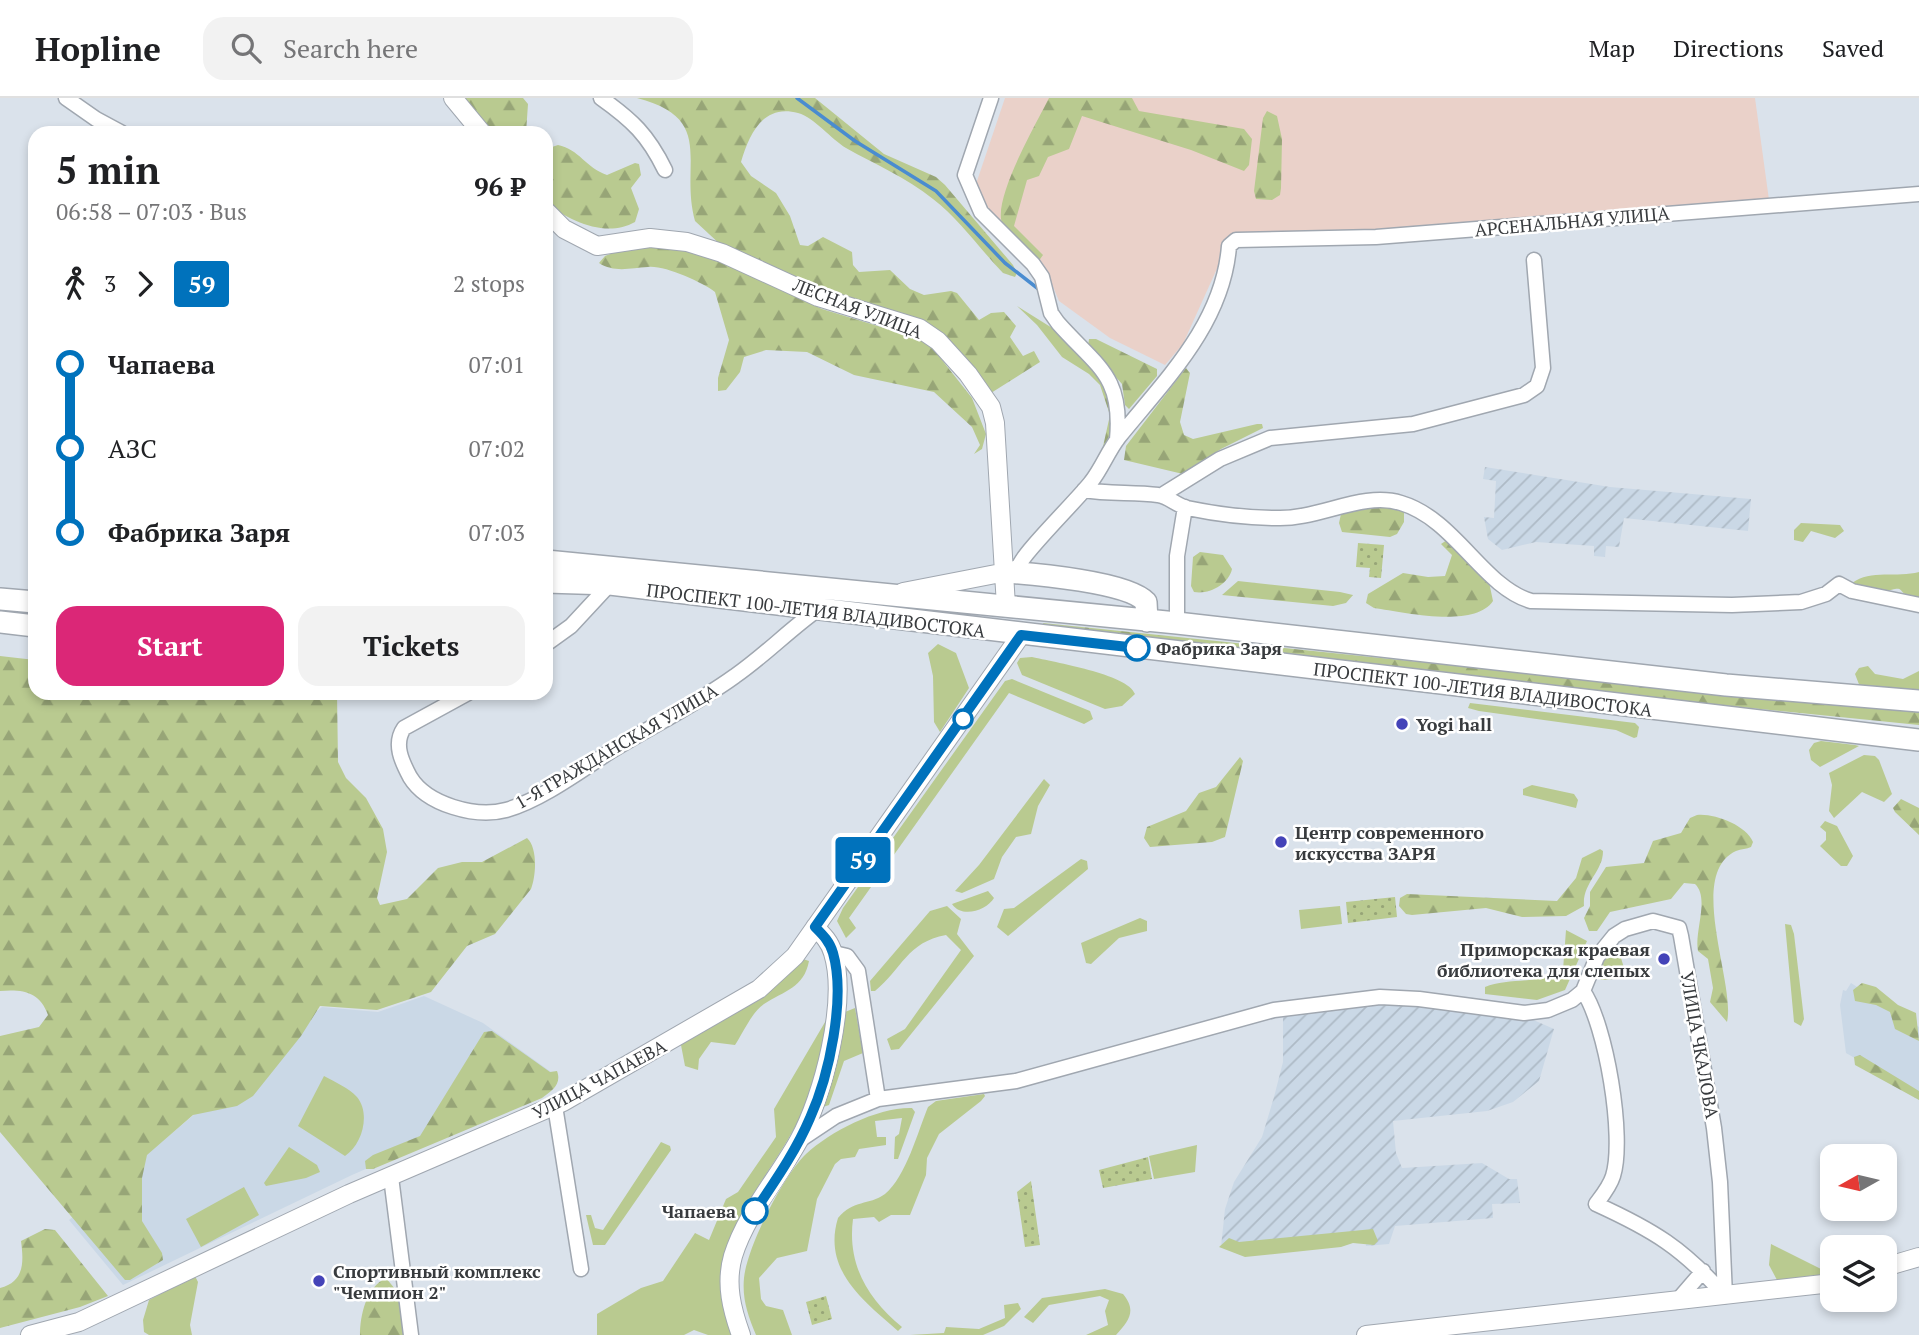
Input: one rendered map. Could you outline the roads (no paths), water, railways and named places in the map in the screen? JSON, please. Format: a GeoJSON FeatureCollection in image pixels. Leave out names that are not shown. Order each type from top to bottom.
{"type":"FeatureCollection","features":[{"type":"Feature","properties":{"kind":"highway","name":"ПРОСПЕКТ 100-ЛЕТИЯ ВЛАДИВОСТОКА"},"geometry":{"type":"LineString","coordinates":[[553,562],[682,572],[884,596],[1177,623],[1574,669],[1919,701]]}},
{"type":"Feature","properties":{"kind":"highway"},"geometry":{"type":"LineString","coordinates":[[1006,572],[1081,581],[1137,595],[1146,602],[1147,621]]}},
{"type":"Feature","properties":{"kind":"highway","name":"ПРОСПЕКТ 100-ЛЕТИЯ ВЛАДИВОСТОКА"},"geometry":{"type":"LineString","coordinates":[[553,582],[610,584],[1919,740]]}},
{"type":"Feature","properties":{"kind":"highway"},"geometry":{"type":"LineString","coordinates":[[0,598],[28,601]]}},
{"type":"Feature","properties":{"kind":"highway"},"geometry":{"type":"LineString","coordinates":[[0,622],[28,625]]}},
{"type":"Feature","properties":{"kind":"main road"},"geometry":{"type":"LineString","coordinates":[[453,98],[476,126]]}},
{"type":"Feature","properties":{"kind":"main road","name":"ЛЕСНАЯ УЛИЦА"},"geometry":{"type":"LineString","coordinates":[[553,218],[564,229],[597,246],[650,238],[687,242],[722,253],[818,297],[919,328],[938,341],[968,374],[991,407],[1006,572],[1006,606]]}},
{"type":"Feature","properties":{"kind":"main road"},"geometry":{"type":"LineString","coordinates":[[884,596],[1006,572]]}},
{"type":"Feature","properties":{"kind":"main road","name":"УЛИЦА ЧАПАЕВА"},"geometry":{"type":"LineString","coordinates":[[30,1335],[79,1322],[228,1250],[555,1106],[759,989],[795,956],[1021,635]]}},
{"type":"Feature","properties":{"kind":"main road"},"geometry":{"type":"LineString","coordinates":[[741,1335],[731,1300],[733,1257],[755,1211],[800,1140],[816,1105],[830,1051],[836,1005],[834,953],[827,939],[815,927]]}},
{"type":"Feature","properties":{"kind":"main road"},"geometry":{"type":"LineString","coordinates":[[1897,1263],[1919,1257]]}},
{"type":"Feature","properties":{"kind":"main road"},"geometry":{"type":"LineString","coordinates":[[1366,1335],[1820,1284]]}},
{"type":"Feature","properties":{"kind":"street"},"geometry":{"type":"LineString","coordinates":[[66,98],[108,126]]}},
{"type":"Feature","properties":{"kind":"street"},"geometry":{"type":"LineString","coordinates":[[601,98],[643,132],[665,170]]}},
{"type":"Feature","properties":{"kind":"street"},"geometry":{"type":"LineString","coordinates":[[991,98],[965,175],[981,212],[1033,264],[1042,277],[1051,313],[1058,323],[1112,383],[1119,414],[1117,440],[1102,467],[1020,566],[1006,572]]}},
{"type":"Feature","properties":{"kind":"street","name":"АРСЕНАЛЬНАЯ УЛИЦА"},"geometry":{"type":"LineString","coordinates":[[1117,440],[1185,358],[1198,337],[1227,264],[1229,246],[1236,240],[1376,237],[1919,194]]}},
{"type":"Feature","properties":{"kind":"street"},"geometry":{"type":"LineString","coordinates":[[1162,495],[1220,459],[1270,438],[1413,424],[1524,395],[1536,386],[1543,368],[1534,260]]}},
{"type":"Feature","properties":{"kind":"street"},"geometry":{"type":"LineString","coordinates":[[1084,489],[1162,495],[1185,507],[1289,518],[1382,499],[1411,507],[1452,535],[1503,587],[1531,601],[1663,605],[1779,603],[1812,600],[1839,584],[1852,591],[1919,605]]}},
{"type":"Feature","properties":{"kind":"street"},"geometry":{"type":"LineString","coordinates":[[1177,623],[1177,556],[1185,507]]}},
{"type":"Feature","properties":{"kind":"street"},"geometry":{"type":"LineString","coordinates":[[553,639],[570,626],[610,584]]}},
{"type":"Feature","properties":{"kind":"street","name":"1-Я ГРАЖДАНСКАЯ УЛИЦА"},"geometry":{"type":"LineString","coordinates":[[455,700],[404,728],[399,735],[398,748],[403,764],[413,781],[424,792],[470,811],[505,810],[567,779],[711,692],[817,610]]}},
{"type":"Feature","properties":{"kind":"street","name":"УЛИЦА ЧКАЛОВА"},"geometry":{"type":"LineString","coordinates":[[1583,991],[1597,957],[1614,936],[1625,929],[1653,921],[1679,928],[1714,1128],[1720,1182],[1725,1296]]}},
{"type":"Feature","properties":{"kind":"street"},"geometry":{"type":"LineString","coordinates":[[834,953],[847,956],[858,971],[878,1098]]}},
{"type":"Feature","properties":{"kind":"street"},"geometry":{"type":"LineString","coordinates":[[800,1140],[836,1116],[878,1098],[1016,1082],[1252,1013],[1324,1002],[1399,998],[1535,1013],[1558,1007],[1583,991],[1602,1032],[1614,1118],[1614,1175],[1596,1204],[1668,1241],[1703,1271],[1725,1296]]}},
{"type":"Feature","properties":{"kind":"street"},"geometry":{"type":"LineString","coordinates":[[555,1106],[581,1269]]}},
{"type":"Feature","properties":{"kind":"street"},"geometry":{"type":"LineString","coordinates":[[391,1177],[411,1335]]}},
{"type":"Feature","properties":{"kind":"street"},"geometry":{"type":"LineString","coordinates":[[1677,1301],[1703,1271]]}},
{"type":"Feature","properties":{"kind":"waterway"},"geometry":{"type":"LineString","coordinates":[[797,98],[855,141],[936,191],[1005,263],[1041,291]]}},
{"type":"Feature","properties":{"kind":"place","name":"Фабрика Заря"},"geometry":{"type":"Point","coordinates":[1137,648]}},
{"type":"Feature","properties":{"kind":"place","name":"Yogi hall"},"geometry":{"type":"Point","coordinates":[1402,724]}},
{"type":"Feature","properties":{"kind":"place","name":"Центр современного искусства ЗАРЯ"},"geometry":{"type":"Point","coordinates":[1281,842]}},
{"type":"Feature","properties":{"kind":"place","name":"Приморская краевая библиотека для слепых"},"geometry":{"type":"Point","coordinates":[1664,959]}},
{"type":"Feature","properties":{"kind":"place","name":"Чапаева"},"geometry":{"type":"Point","coordinates":[755,1211]}},
{"type":"Feature","properties":{"kind":"place","name":"Спортивный комплекс \"Чемпион 2\""},"geometry":{"type":"Point","coordinates":[319,1281]}}]}
